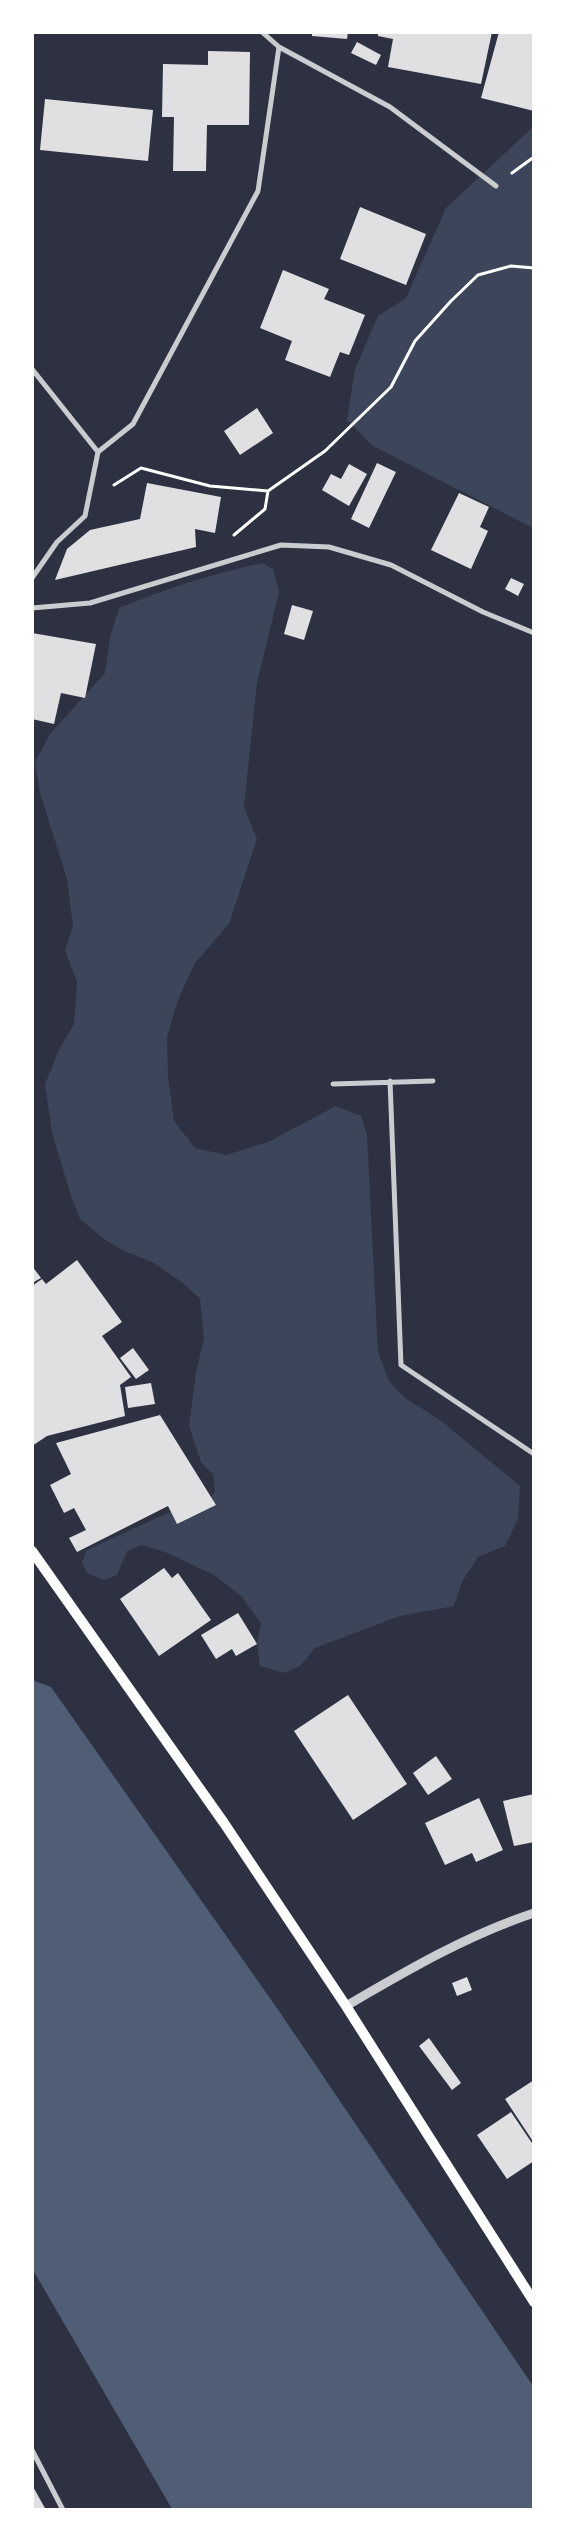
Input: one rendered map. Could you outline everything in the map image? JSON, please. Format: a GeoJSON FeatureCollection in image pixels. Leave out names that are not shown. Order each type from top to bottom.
{"type":"FeatureCollection","features":[{"type":"Feature","properties":{"kind":"main road"},"geometry":{"type":"LineString","coordinates":[[32,1551],[224,1823],[346,2006],[534,2302]]}},
{"type":"Feature","properties":{"kind":"street"},"geometry":{"type":"LineString","coordinates":[[262,32],[279,47],[390,107],[496,186]]}},
{"type":"Feature","properties":{"kind":"street"},"geometry":{"type":"LineString","coordinates":[[32,578],[57,542],[85,516],[98,452],[133,424],[258,191],[279,47]]}},
{"type":"Feature","properties":{"kind":"street"},"geometry":{"type":"LineString","coordinates":[[32,369],[98,452]]}},
{"type":"Feature","properties":{"kind":"street"},"geometry":{"type":"LineString","coordinates":[[32,608],[90,603],[281,545],[329,547],[391,565],[483,612],[534,633]]}},
{"type":"Feature","properties":{"kind":"street"},"geometry":{"type":"LineString","coordinates":[[390,1081],[401,1365],[534,1454]]}},
{"type":"Feature","properties":{"kind":"street"},"geometry":{"type":"LineString","coordinates":[[334,1084],[433,1081]]}},
{"type":"Feature","properties":{"kind":"street"},"geometry":{"type":"LineString","coordinates":[[346,2006],[399,1975],[497,1926],[534,1913]]}},
{"type":"Feature","properties":{"kind":"street"},"geometry":{"type":"LineString","coordinates":[[32,2450],[63,2510]]}},
{"type":"Feature","properties":{"kind":"path"},"geometry":{"type":"LineString","coordinates":[[88,502],[141,468],[210,486],[268,491],[325,450],[391,387],[415,341],[451,301],[478,275],[512,266],[534,268]]}},
{"type":"Feature","properties":{"kind":"path"},"geometry":{"type":"LineString","coordinates":[[229,561],[225,542],[265,509],[268,491]]}},
{"type":"Feature","properties":{"kind":"shaded area"},"geometry":{"type":"Polygon","coordinates":[[[533,127],[533,528],[373,446],[347,420],[355,369],[378,316],[406,298],[446,208],[533,127]]]}},
{"type":"Feature","properties":{"kind":"shaded area"},"geometry":{"type":"Polygon","coordinates":[[[262,563],[273,569],[279,592],[257,683],[244,807],[257,839],[229,924],[195,963],[178,1000],[167,1037],[168,1077],[174,1121],[195,1148],[226,1155],[268,1142],[336,1106],[361,1116],[367,1135],[378,1352],[389,1381],[405,1398],[440,1420],[520,1486],[518,1519],[505,1546],[478,1557],[462,1582],[454,1606],[400,1616],[315,1648],[300,1666],[284,1673],[260,1666],[257,1643],[261,1623],[241,1596],[214,1575],[165,1552],[141,1545],[127,1551],[117,1575],[104,1580],[87,1573],[82,1562],[87,1550],[172,1511],[204,1508],[215,1491],[213,1474],[201,1462],[189,1426],[196,1372],[204,1338],[200,1299],[184,1284],[154,1263],[124,1251],[104,1239],[80,1219],[52,1133],[45,1084],[59,1050],[74,1024],[77,982],[65,950],[73,926],[67,879],[40,793],[35,762],[50,734],[105,673],[110,637],[119,608],[189,582],[262,563]]]}},
{"type":"Feature","properties":{"kind":"shaded area"},"geometry":{"type":"Polygon","coordinates":[[[32,1680],[51,1687],[279,2011],[533,2386],[533,2509],[172,2509],[33,2270],[32,1680]]]}},
{"type":"Feature","properties":{"kind":"building"},"geometry":{"type":"Polygon","coordinates":[[[312,32],[348,32],[347,39],[312,36],[312,32]]]}},
{"type":"Feature","properties":{"kind":"building"},"geometry":{"type":"Polygon","coordinates":[[[378,32],[492,32],[481,84],[388,67],[393,39],[378,36],[378,32]]]}},
{"type":"Feature","properties":{"kind":"building"},"geometry":{"type":"Polygon","coordinates":[[[499,32],[534,32],[534,111],[481,98],[499,32]]]}},
{"type":"Feature","properties":{"kind":"building"},"geometry":{"type":"Polygon","coordinates":[[[357,42],[381,55],[376,65],[351,53],[357,42]]]}},
{"type":"Feature","properties":{"kind":"building"},"geometry":{"type":"Polygon","coordinates":[[[208,51],[250,52],[249,125],[207,125],[206,171],[173,171],[174,117],[162,117],[163,64],[208,65],[208,51]]]}},
{"type":"Feature","properties":{"kind":"building"},"geometry":{"type":"Polygon","coordinates":[[[45,99],[153,110],[148,161],[40,150],[45,99]]]}},
{"type":"Feature","properties":{"kind":"building"},"geometry":{"type":"Polygon","coordinates":[[[360,207],[426,234],[406,285],[340,259],[360,207]]]}},
{"type":"Feature","properties":{"kind":"building"},"geometry":{"type":"Polygon","coordinates":[[[283,270],[329,289],[324,299],[365,315],[349,355],[340,352],[330,377],[285,360],[292,341],[260,328],[283,270]]]}},
{"type":"Feature","properties":{"kind":"building"},"geometry":{"type":"Polygon","coordinates":[[[257,408],[273,433],[240,455],[224,431],[257,408]]]}},
{"type":"Feature","properties":{"kind":"building"},"geometry":{"type":"Polygon","coordinates":[[[377,463],[396,472],[369,528],[351,519],[377,463]]]}},
{"type":"Feature","properties":{"kind":"building"},"geometry":{"type":"Polygon","coordinates":[[[349,464],[367,474],[349,506],[322,490],[331,474],[341,479],[349,464]]]}},
{"type":"Feature","properties":{"kind":"building"},"geometry":{"type":"Polygon","coordinates":[[[147,483],[221,497],[215,533],[195,529],[196,547],[55,580],[67,549],[90,530],[140,519],[147,483]]]}},
{"type":"Feature","properties":{"kind":"building"},"geometry":{"type":"Polygon","coordinates":[[[459,493],[489,507],[480,527],[488,531],[471,569],[431,550],[459,493]]]}},
{"type":"Feature","properties":{"kind":"building"},"geometry":{"type":"Polygon","coordinates":[[[511,578],[524,584],[518,596],[505,589],[511,578]]]}},
{"type":"Feature","properties":{"kind":"building"},"geometry":{"type":"Polygon","coordinates":[[[292,605],[313,611],[304,640],[284,634],[292,605]]]}},
{"type":"Feature","properties":{"kind":"building"},"geometry":{"type":"Polygon","coordinates":[[[32,633],[96,644],[85,698],[61,693],[54,724],[32,719],[32,633]]]}},
{"type":"Feature","properties":{"kind":"building"},"geometry":{"type":"Polygon","coordinates":[[[77,1260],[122,1322],[102,1336],[131,1377],[120,1385],[125,1416],[47,1436],[32,1446],[32,1286],[42,1279],[46,1284],[77,1260]]]}},
{"type":"Feature","properties":{"kind":"building"},"geometry":{"type":"Polygon","coordinates":[[[32,1266],[41,1278],[32,1283],[32,1266]]]}},
{"type":"Feature","properties":{"kind":"building"},"geometry":{"type":"Polygon","coordinates":[[[133,1348],[149,1370],[136,1379],[120,1358],[133,1348]]]}},
{"type":"Feature","properties":{"kind":"building"},"geometry":{"type":"Polygon","coordinates":[[[151,1383],[155,1404],[128,1408],[125,1387],[151,1383]]]}},
{"type":"Feature","properties":{"kind":"building"},"geometry":{"type":"Polygon","coordinates":[[[160,1415],[216,1505],[177,1524],[168,1506],[77,1552],[69,1538],[86,1530],[74,1508],[64,1513],[50,1485],[71,1474],[56,1443],[160,1415]]]}},
{"type":"Feature","properties":{"kind":"building"},"geometry":{"type":"Polygon","coordinates":[[[164,1568],[172,1578],[178,1573],[211,1620],[159,1656],[120,1599],[164,1568]]]}},
{"type":"Feature","properties":{"kind":"building"},"geometry":{"type":"Polygon","coordinates":[[[238,1613],[257,1644],[236,1656],[232,1649],[216,1659],[201,1635],[238,1613]]]}},
{"type":"Feature","properties":{"kind":"building"},"geometry":{"type":"Polygon","coordinates":[[[348,1695],[407,1784],[353,1820],[294,1731],[348,1695]]]}},
{"type":"Feature","properties":{"kind":"building"},"geometry":{"type":"Polygon","coordinates":[[[436,1756],[452,1779],[428,1795],[413,1773],[436,1756]]]}},
{"type":"Feature","properties":{"kind":"building"},"geometry":{"type":"Polygon","coordinates":[[[534,1794],[534,1842],[514,1846],[503,1801],[534,1794]]]}},
{"type":"Feature","properties":{"kind":"building"},"geometry":{"type":"Polygon","coordinates":[[[479,1798],[503,1850],[476,1862],[472,1853],[445,1865],[425,1823],[479,1798]]]}},
{"type":"Feature","properties":{"kind":"building"},"geometry":{"type":"Polygon","coordinates":[[[467,1977],[472,1990],[457,1996],[452,1983],[467,1977]]]}},
{"type":"Feature","properties":{"kind":"building"},"geometry":{"type":"Polygon","coordinates":[[[429,2038],[461,2083],[452,2090],[419,2046],[429,2038]]]}},
{"type":"Feature","properties":{"kind":"building"},"geometry":{"type":"Polygon","coordinates":[[[534,2080],[534,2143],[505,2099],[534,2080]]]}},
{"type":"Feature","properties":{"kind":"building"},"geometry":{"type":"Polygon","coordinates":[[[511,2112],[534,2146],[534,2161],[507,2179],[477,2135],[511,2112]]]}},
{"type":"Feature","properties":{"kind":"building"},"geometry":{"type":"Polygon","coordinates":[[[32,2485],[46,2510],[32,2510],[32,2485]]]}}]}
